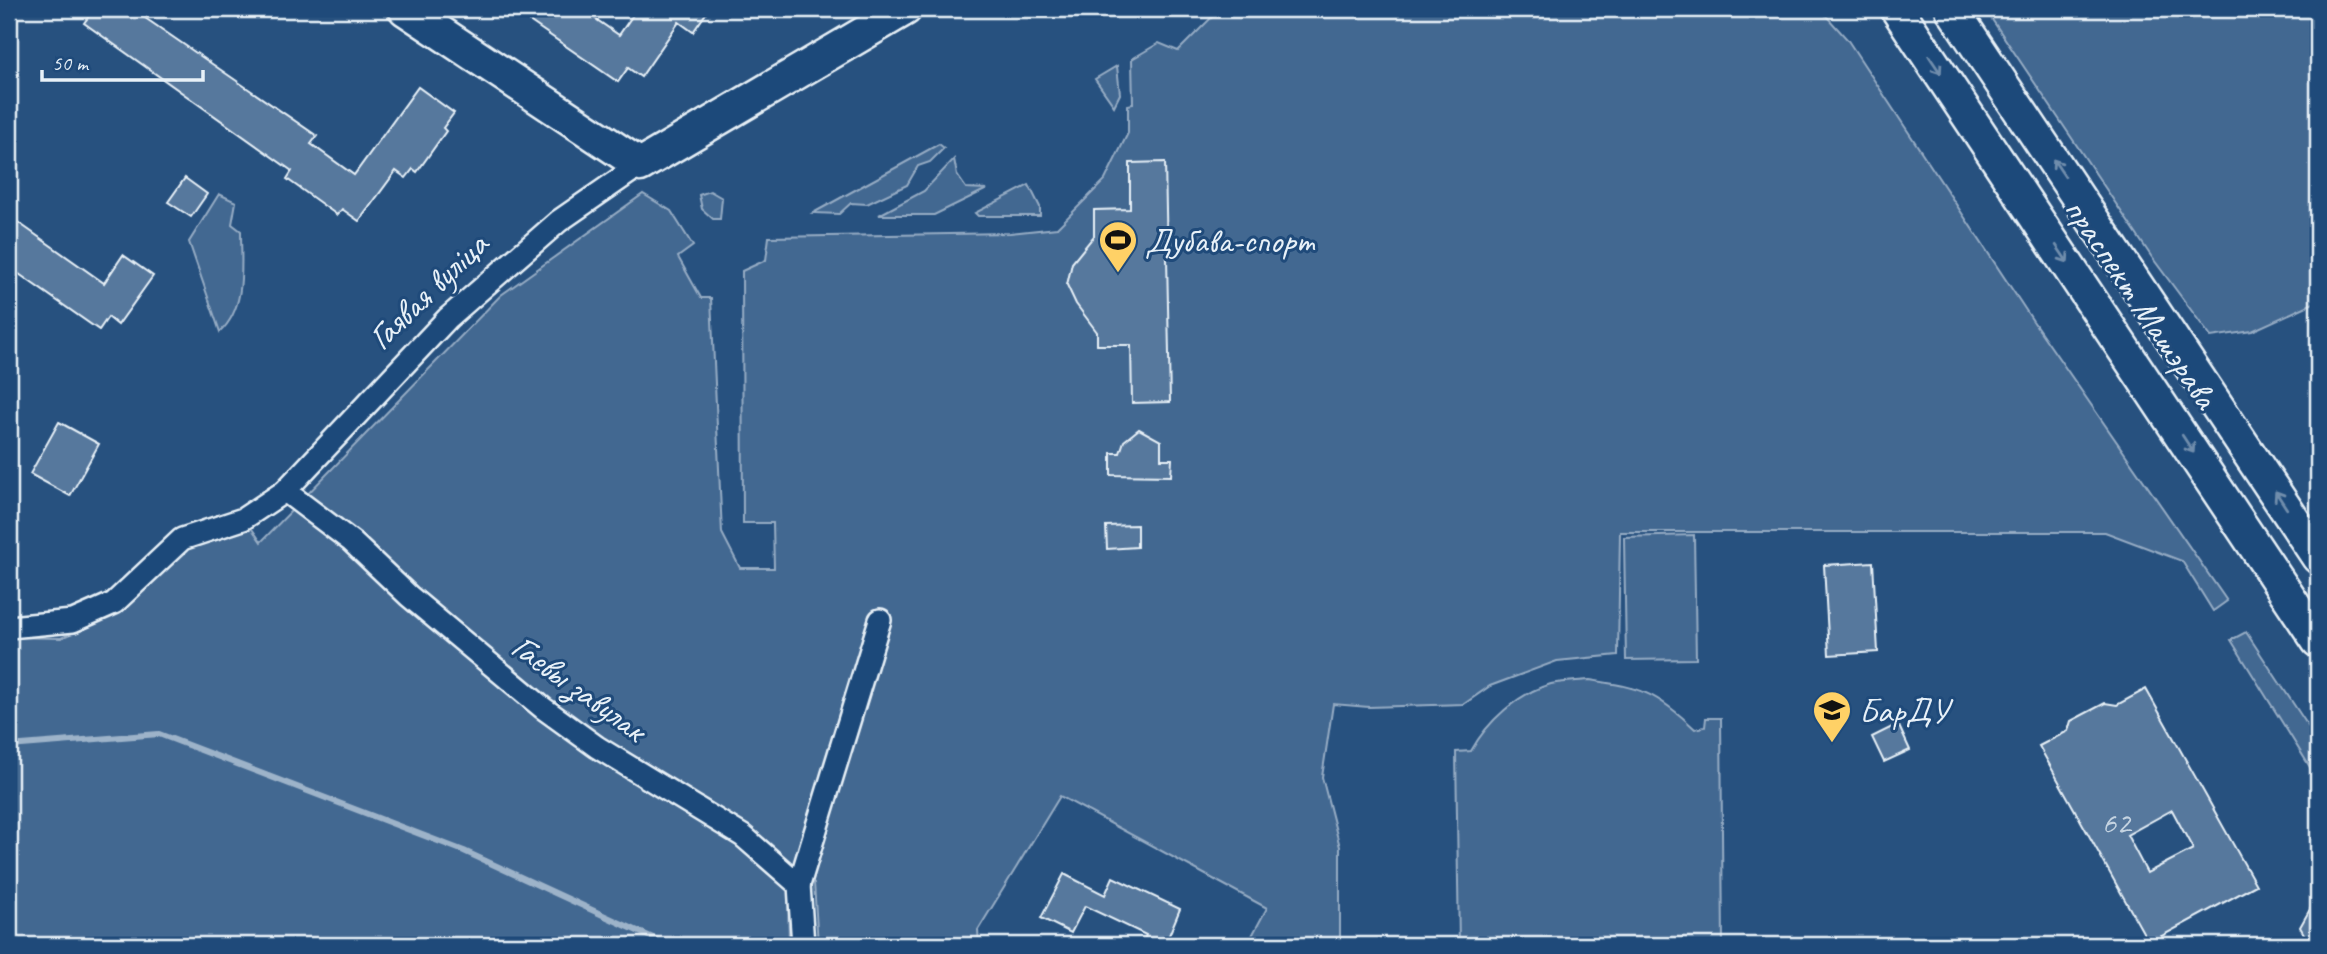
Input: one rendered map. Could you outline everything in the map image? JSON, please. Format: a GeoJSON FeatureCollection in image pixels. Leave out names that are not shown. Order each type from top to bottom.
{"type":"FeatureCollection","features":[{"type":"Feature","properties":{"kind":"main road"},"geometry":{"type":"LineString","coordinates":[[405,9],[640,165]]}},
{"type":"Feature","properties":{"kind":"main road","name":"Гаявая вуліца"},"geometry":{"type":"LineString","coordinates":[[640,165],[905,9]]}},
{"type":"Feature","properties":{"kind":"main road","name":"праспект Машэрава"},"geometry":{"type":"LineString","coordinates":[[1897,9],[2318,641]]}},
{"type":"Feature","properties":{"kind":"main road","name":"праспект Машэрава"},"geometry":{"type":"LineString","coordinates":[[1952,9],[2318,557]]}},
{"type":"Feature","properties":{"kind":"street","name":"Гаявая вуліца"},"geometry":{"type":"LineString","coordinates":[[9,627],[73,621],[114,603],[183,539],[243,519],[285,491],[448,318],[559,221],[640,165]]}},
{"type":"Feature","properties":{"kind":"street","name":"Гаевы завулак"},"geometry":{"type":"LineString","coordinates":[[285,491],[351,541],[409,596],[543,708],[597,747],[743,836],[799,885]]}},
{"type":"Feature","properties":{"kind":"street"},"geometry":{"type":"LineString","coordinates":[[803,945],[799,885],[880,620]]}},
{"type":"Feature","properties":{"kind":"shaded area"},"geometry":{"type":"Polygon","coordinates":[[[1227,9],[1820,9],[1847,39],[2033,321],[2227,601],[2213,611],[2182,561],[2105,532],[1620,532],[1618,655],[1557,661],[1490,686],[1464,704],[1369,707],[1333,704],[1322,777],[1340,847],[1340,945],[1247,945],[1267,908],[1060,796],[978,930],[979,945],[818,945],[814,883],[792,866],[788,888],[789,945],[9,945],[9,637],[61,638],[118,613],[194,542],[250,526],[261,542],[501,295],[643,194],[671,211],[693,246],[678,257],[701,298],[711,298],[722,533],[740,568],[774,568],[773,523],[743,523],[742,271],[766,260],[769,237],[1010,233],[1057,228],[1105,180],[1128,133],[1128,105],[1133,104],[1132,59],[1159,43],[1178,51],[1212,17],[1227,9]]]}},
{"type":"Feature","properties":{"kind":"shaded area"},"geometry":{"type":"Polygon","coordinates":[[[1985,9],[2316,9],[2318,301],[2252,331],[2211,337],[2151,256],[1985,9]]]}},
{"type":"Feature","properties":{"kind":"shaded area"},"geometry":{"type":"Polygon","coordinates":[[[1117,66],[1120,94],[1114,106],[1095,79],[1117,66]]]}},
{"type":"Feature","properties":{"kind":"shaded area"},"geometry":{"type":"Polygon","coordinates":[[[939,144],[944,148],[930,162],[918,166],[907,185],[867,204],[851,203],[839,214],[813,213],[939,144]]]}},
{"type":"Feature","properties":{"kind":"shaded area"},"geometry":{"type":"Polygon","coordinates":[[[954,159],[957,175],[966,188],[987,189],[934,215],[879,215],[924,191],[954,159]]]}},
{"type":"Feature","properties":{"kind":"shaded area"},"geometry":{"type":"Polygon","coordinates":[[[1029,185],[1040,207],[1040,216],[978,216],[975,213],[1029,185]]]}},
{"type":"Feature","properties":{"kind":"shaded area"},"geometry":{"type":"Polygon","coordinates":[[[710,191],[722,198],[720,219],[713,219],[702,209],[699,195],[710,191]]]}},
{"type":"Feature","properties":{"kind":"shaded area"},"geometry":{"type":"Polygon","coordinates":[[[219,194],[236,202],[232,224],[241,231],[242,258],[239,298],[229,322],[220,332],[189,242],[219,194]]]}},
{"type":"Feature","properties":{"kind":"shaded area"},"geometry":{"type":"Polygon","coordinates":[[[1694,535],[1696,659],[1626,660],[1624,537],[1694,535]]]}},
{"type":"Feature","properties":{"kind":"shaded area"},"geometry":{"type":"Polygon","coordinates":[[[2246,632],[2318,741],[2318,780],[2231,640],[2246,632]]]}},
{"type":"Feature","properties":{"kind":"shaded area"},"geometry":{"type":"Polygon","coordinates":[[[1590,680],[1636,689],[1658,699],[1695,729],[1705,727],[1706,718],[1721,718],[1723,945],[1459,945],[1456,752],[1471,751],[1495,719],[1527,694],[1551,684],[1590,680]]]}},
{"type":"Feature","properties":{"kind":"building"},"geometry":{"type":"Polygon","coordinates":[[[94,9],[132,9],[317,136],[311,144],[354,175],[418,87],[454,113],[443,128],[446,131],[417,172],[413,169],[406,178],[396,171],[359,221],[342,209],[337,215],[287,179],[292,171],[84,23],[94,9]]]}},
{"type":"Feature","properties":{"kind":"building"},"geometry":{"type":"Polygon","coordinates":[[[512,9],[581,9],[619,35],[637,9],[709,9],[693,32],[679,22],[641,77],[628,68],[618,82],[512,9]]]}},
{"type":"Feature","properties":{"kind":"building","name":"Дубава-спорт"},"geometry":{"type":"Polygon","coordinates":[[[1165,162],[1170,402],[1132,403],[1131,345],[1097,345],[1097,332],[1076,304],[1067,285],[1072,263],[1094,236],[1094,210],[1130,209],[1130,163],[1165,162]]]}},
{"type":"Feature","properties":{"kind":"building"},"geometry":{"type":"Polygon","coordinates":[[[185,178],[207,194],[191,217],[168,202],[185,178]]]}},
{"type":"Feature","properties":{"kind":"building"},"geometry":{"type":"Polygon","coordinates":[[[9,216],[104,283],[123,255],[153,276],[118,325],[108,317],[99,330],[9,267],[9,216]]]}},
{"type":"Feature","properties":{"kind":"building"},"geometry":{"type":"Polygon","coordinates":[[[59,422],[99,444],[70,496],[30,474],[59,422]]]}},
{"type":"Feature","properties":{"kind":"building"},"geometry":{"type":"Polygon","coordinates":[[[1139,429],[1161,441],[1161,459],[1172,459],[1171,476],[1111,475],[1111,453],[1120,453],[1124,441],[1139,429]]]}},
{"type":"Feature","properties":{"kind":"building"},"geometry":{"type":"Polygon","coordinates":[[[1137,525],[1137,547],[1107,549],[1106,526],[1137,525]]]}},
{"type":"Feature","properties":{"kind":"building"},"geometry":{"type":"Polygon","coordinates":[[[1873,562],[1878,652],[1829,655],[1824,565],[1873,562]]]}},
{"type":"Feature","properties":{"kind":"building"},"geometry":{"type":"Polygon","coordinates":[[[2146,689],[2256,885],[2149,943],[2039,746],[2068,731],[2071,721],[2105,703],[2117,705],[2146,689]],[[2172,810],[2127,835],[2147,873],[2193,849],[2172,810]]]}},
{"type":"Feature","properties":{"kind":"building"},"geometry":{"type":"Polygon","coordinates":[[[1898,724],[1910,750],[1884,762],[1872,737],[1898,724]]]}},
{"type":"Feature","properties":{"kind":"building"},"geometry":{"type":"Polygon","coordinates":[[[1064,874],[1105,895],[1113,877],[1180,909],[1165,945],[1142,945],[1146,935],[1085,906],[1071,933],[1041,918],[1064,874]]]}},
{"type":"Feature","properties":{"kind":"building"},"geometry":{"type":"Polygon","coordinates":[[[2318,895],[2318,945],[2310,945],[2300,927],[2318,895]]]}},
{"type":"Feature","properties":{"kind":"waterway"},"geometry":{"type":"LineString","coordinates":[[9,746],[159,734],[464,851],[668,945]]}},
{"type":"Feature","properties":{"kind":"place","name":"Дубава-спорт"},"geometry":{"type":"Point","coordinates":[1118,274]}},
{"type":"Feature","properties":{"kind":"place","name":"БарДУ"},"geometry":{"type":"Point","coordinates":[1832,744]}}]}
